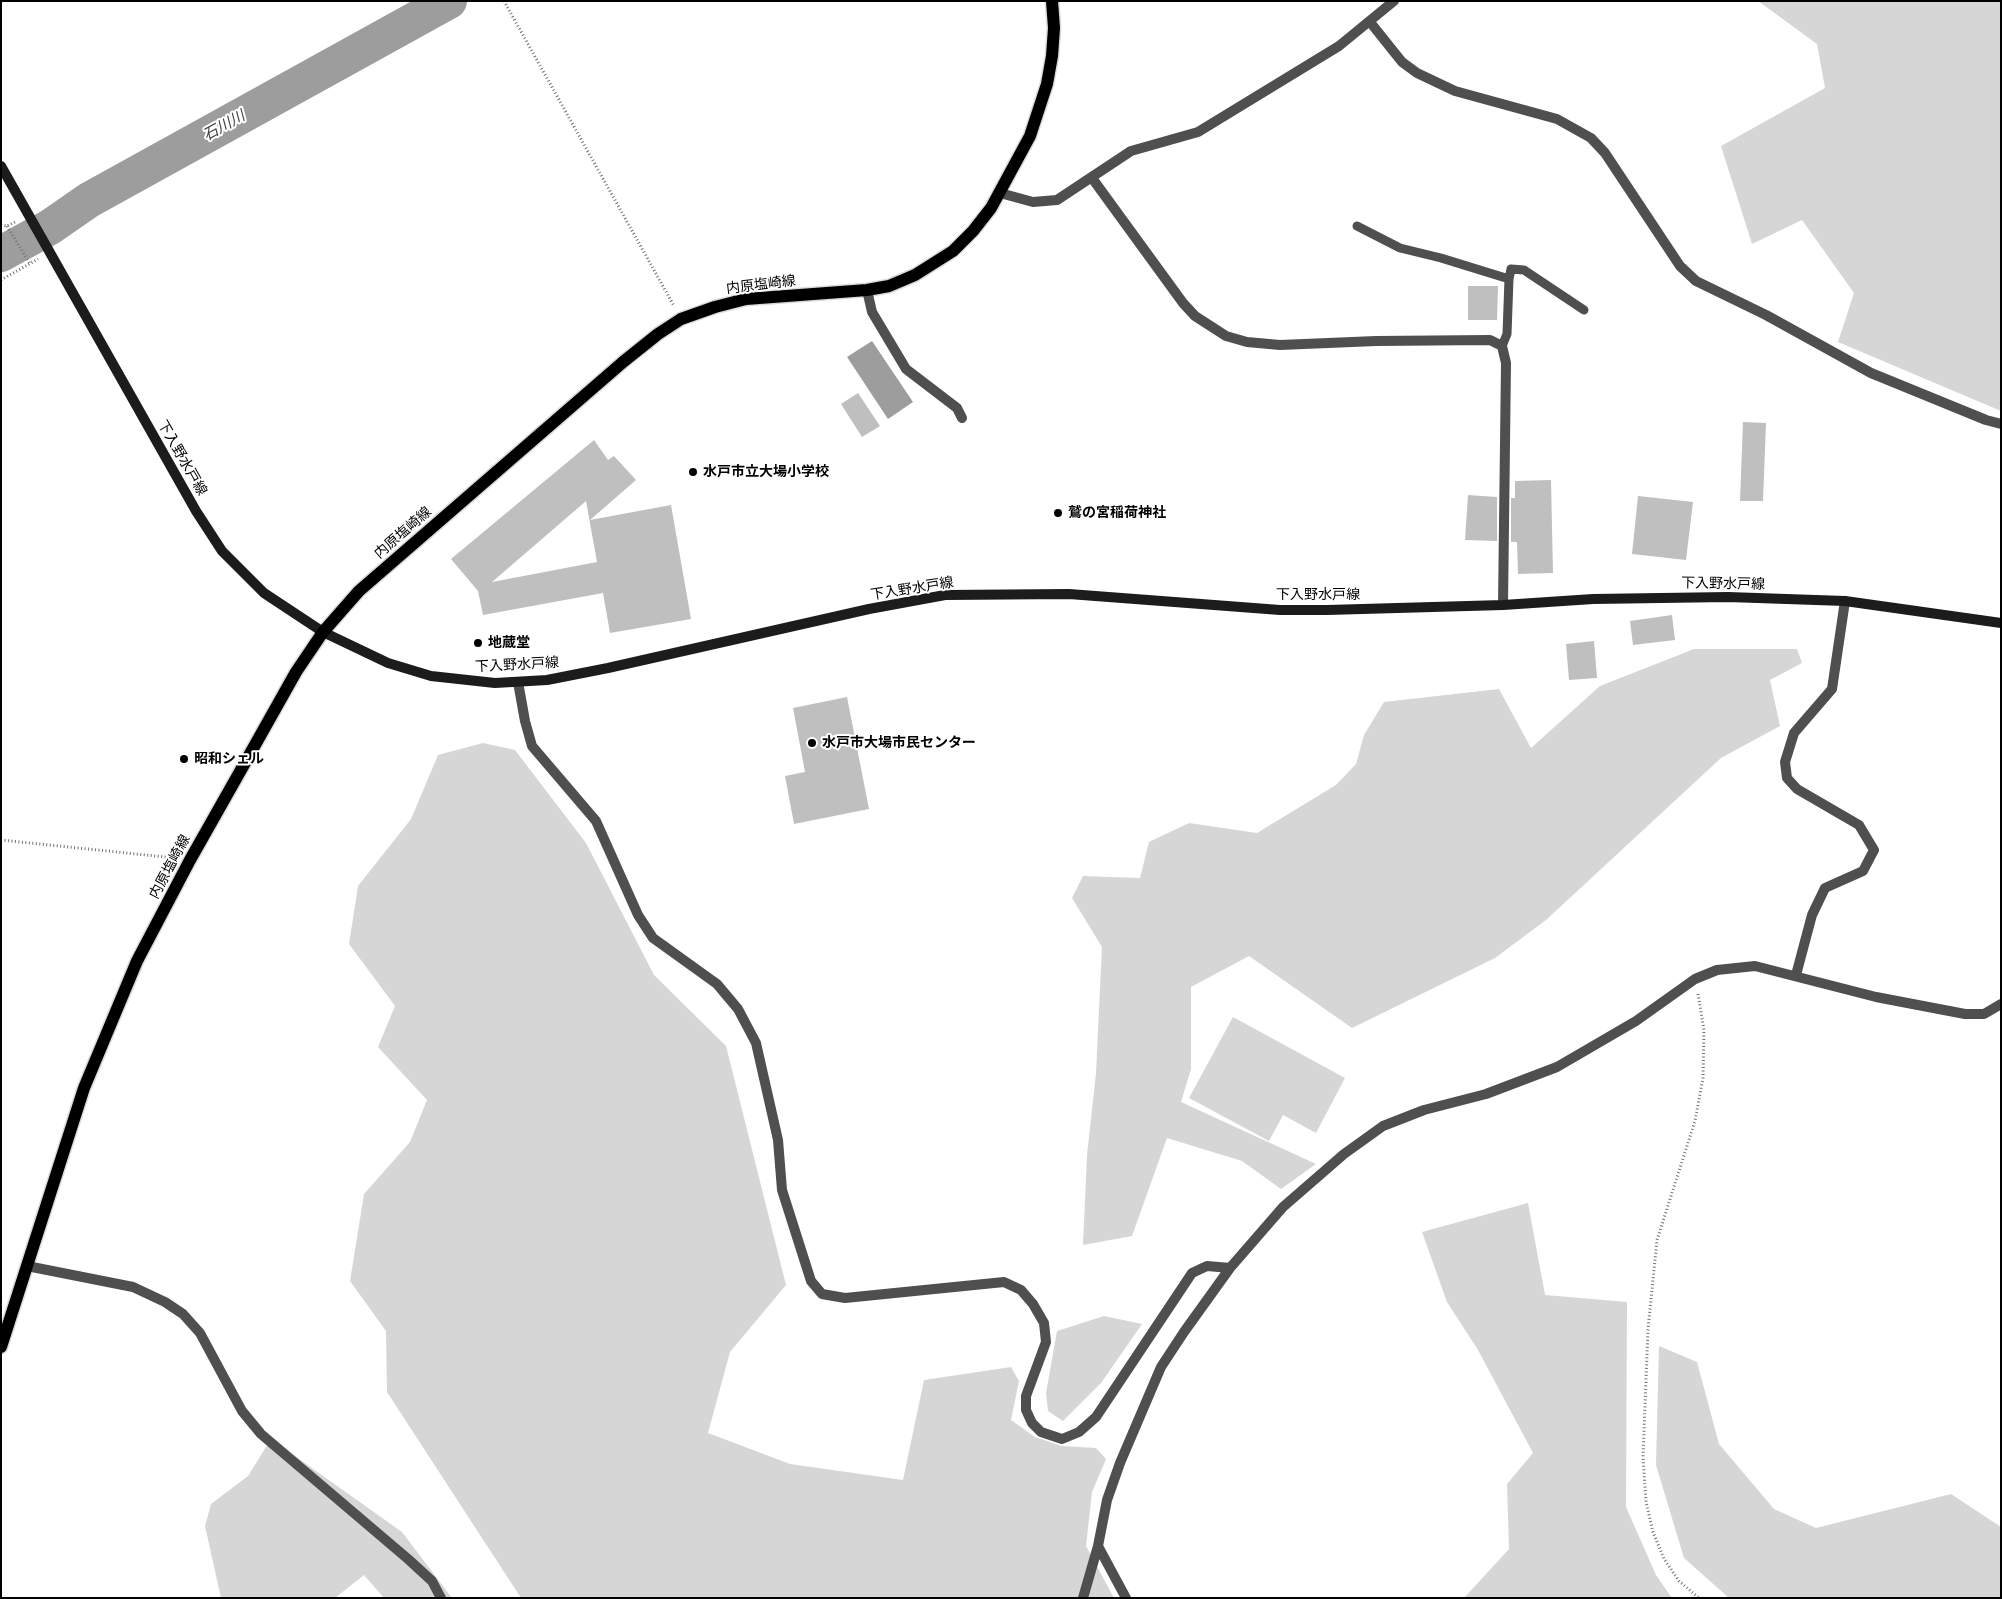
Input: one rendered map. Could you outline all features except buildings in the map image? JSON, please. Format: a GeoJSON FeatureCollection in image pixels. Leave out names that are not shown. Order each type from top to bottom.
{"type":"FeatureCollection","features":[{"type":"Feature","properties":{"kind":"main road","name":"内原塩崎線"},"geometry":{"type":"LineString","coordinates":[[1,1347],[88,1079],[138,961],[190,860],[296,672],[323,632],[359,591],[623,362],[658,334],[681,319],[746,299],[867,290],[889,286],[939,262],[973,231],[1000,193],[1030,136],[1047,84],[1054,28],[1052,1]]}},
{"type":"Feature","properties":{"kind":"main road","name":"下入野水戸線"},"geometry":{"type":"LineString","coordinates":[[1,166],[196,512],[222,551],[264,593],[323,632],[388,663],[431,676],[473,682],[518,682],[577,675],[869,609],[945,595],[1069,594],[1280,610],[1503,605],[1672,596],[1845,601],[2001,623]]}},
{"type":"Feature","properties":{"kind":"street"},"geometry":{"type":"LineString","coordinates":[[1000,193],[1033,202],[1057,200],[1131,151],[1198,132],[1339,46],[1394,1]]}},
{"type":"Feature","properties":{"kind":"street"},"geometry":{"type":"LineString","coordinates":[[1370,22],[1402,62],[1417,73],[1455,91],[1557,119],[1591,138],[1605,153],[1680,266],[1696,281],[1766,315],[1871,374],[1986,420],[2001,424]]}},
{"type":"Feature","properties":{"kind":"street"},"geometry":{"type":"LineString","coordinates":[[1092,178],[1183,303],[1195,316],[1226,336],[1247,342],[1280,345],[1376,341],[1490,340],[1502,346],[1506,363],[1503,605]]}},
{"type":"Feature","properties":{"kind":"street"},"geometry":{"type":"LineString","coordinates":[[867,290],[872,312],[906,369],[957,408],[962,418]]}},
{"type":"Feature","properties":{"kind":"street"},"geometry":{"type":"LineString","coordinates":[[1796,975],[1812,915],[1825,888],[1863,871],[1874,850],[1859,825],[1797,789],[1787,778],[1785,762],[1794,733],[1832,689],[1845,601]]}},
{"type":"Feature","properties":{"kind":"street"},"geometry":{"type":"LineString","coordinates":[[518,682],[532,746],[596,820],[638,915],[653,938],[718,984],[738,1009],[756,1043],[778,1140],[782,1190],[810,1281],[822,1294],[845,1298],[1004,1282],[1021,1290],[1033,1304],[1044,1323],[1046,1342],[1026,1396],[1026,1410],[1032,1423],[1041,1432],[1062,1438],[1079,1432],[1096,1417],[1192,1273],[1207,1266],[1230,1268]]}},
{"type":"Feature","properties":{"kind":"street"},"geometry":{"type":"LineString","coordinates":[[1083,1598],[1098,1546],[1107,1500],[1140,1412],[1161,1367],[1230,1268],[1283,1207],[1344,1154],[1383,1126],[1424,1110],[1486,1094],[1557,1067],[1636,1021],[1695,979],[1717,970],[1755,966],[1876,997],[1937,1010],[1984,1014],[2001,1004]]}},
{"type":"Feature","properties":{"kind":"street"},"geometry":{"type":"LineString","coordinates":[[27,1266],[133,1287],[166,1302],[183,1314],[200,1333],[242,1411],[261,1434],[408,1559],[432,1581],[441,1598]]}},
{"type":"Feature","properties":{"kind":"street"},"geometry":{"type":"LineString","coordinates":[[1098,1546],[1126,1598]]}},
{"type":"Feature","properties":{"kind":"lane"},"geometry":{"type":"LineString","coordinates":[[1357,226],[1400,248],[1441,258],[1509,279]]}},
{"type":"Feature","properties":{"kind":"lane"},"geometry":{"type":"LineString","coordinates":[[1502,346],[1507,334],[1509,279],[1512,269],[1524,270],[1584,310]]}},
{"type":"Feature","properties":{"kind":"path"},"geometry":{"type":"LineString","coordinates":[[504,1],[681,319]]}},
{"type":"Feature","properties":{"kind":"path"},"geometry":{"type":"LineString","coordinates":[[7,226],[30,264]]}},
{"type":"Feature","properties":{"kind":"path"},"geometry":{"type":"LineString","coordinates":[[1,280],[30,264],[48,250]]}},
{"type":"Feature","properties":{"kind":"path"},"geometry":{"type":"LineString","coordinates":[[1,840],[190,860]]}},
{"type":"Feature","properties":{"kind":"path"},"geometry":{"type":"LineString","coordinates":[[1695,979],[1704,1030],[1702,1078],[1695,1121],[1657,1240],[1648,1329],[1643,1457],[1646,1502],[1656,1541],[1664,1559],[1679,1581],[1699,1598]]}},
{"type":"Feature","properties":{"kind":"shaded area"},"geometry":{"type":"Polygon","coordinates":[[[1758,1],[2001,1],[2001,411],[1838,342],[1854,293],[1802,220],[1752,244],[1721,146],[1825,88],[1817,44],[1758,1]]]}},
{"type":"Feature","properties":{"kind":"shaded area"},"geometry":{"type":"Polygon","coordinates":[[[872,341],[913,402],[888,419],[847,357],[872,341]]]}},
{"type":"Feature","properties":{"kind":"shaded area"},"geometry":{"type":"Polygon","coordinates":[[[1694,649],[1797,649],[1802,663],[1770,680],[1780,726],[1721,758],[1546,920],[1495,958],[1352,1028],[1249,956],[1191,987],[1191,1069],[1181,1102],[1316,1164],[1281,1189],[1242,1161],[1167,1138],[1132,1236],[1083,1245],[1087,1155],[1096,1073],[1102,947],[1072,898],[1083,876],[1140,878],[1149,842],[1189,823],[1257,833],[1336,785],[1356,764],[1364,735],[1384,702],[1499,689],[1531,748],[1600,686],[1694,649]]]}},
{"type":"Feature","properties":{"kind":"shaded area"},"geometry":{"type":"Polygon","coordinates":[[[483,743],[515,750],[586,843],[654,975],[726,1046],[786,1285],[730,1352],[708,1433],[790,1464],[903,1480],[924,1380],[1011,1367],[1019,1381],[1011,1420],[1035,1437],[1062,1446],[1096,1448],[1106,1459],[1092,1492],[1086,1546],[1114,1598],[521,1598],[387,1392],[386,1331],[350,1281],[364,1194],[410,1142],[427,1100],[378,1047],[395,1006],[349,944],[358,886],[411,819],[438,755],[483,743]]]}},
{"type":"Feature","properties":{"kind":"shaded area"},"geometry":{"type":"Polygon","coordinates":[[[1233,1017],[1345,1078],[1316,1133],[1283,1115],[1269,1141],[1189,1098],[1233,1017]]]}},
{"type":"Feature","properties":{"kind":"shaded area"},"geometry":{"type":"Polygon","coordinates":[[[1528,1203],[1545,1295],[1627,1302],[1626,1507],[1656,1575],[1672,1598],[1464,1598],[1509,1549],[1507,1484],[1533,1453],[1478,1350],[1447,1302],[1422,1232],[1528,1203]]]}},
{"type":"Feature","properties":{"kind":"shaded area"},"geometry":{"type":"Polygon","coordinates":[[[1104,1316],[1142,1324],[1101,1383],[1063,1421],[1048,1411],[1046,1393],[1057,1331],[1104,1316]]]}},
{"type":"Feature","properties":{"kind":"shaded area"},"geometry":{"type":"Polygon","coordinates":[[[1659,1346],[1697,1362],[1719,1444],[1774,1509],[1816,1528],[1951,1494],[2001,1527],[2001,1598],[1729,1598],[1684,1558],[1656,1465],[1659,1346]]]}},
{"type":"Feature","properties":{"kind":"shaded area"},"geometry":{"type":"Polygon","coordinates":[[[271,1439],[402,1532],[452,1598],[384,1598],[364,1575],[335,1598],[221,1598],[205,1526],[211,1504],[248,1476],[271,1439]]]}},
{"type":"Feature","properties":{"kind":"waterway","name":"石川川"},"geometry":{"type":"LineString","coordinates":[[1,254],[50,227],[89,200],[449,1]]}},
{"type":"Feature","properties":{"kind":"place","name":"水戸市立大場小学校"},"geometry":{"type":"Point","coordinates":[693,472]}},
{"type":"Feature","properties":{"kind":"place","name":"鷲の宮稲荷神社"},"geometry":{"type":"Point","coordinates":[1058,513]}},
{"type":"Feature","properties":{"kind":"place","name":"地蔵堂"},"geometry":{"type":"Point","coordinates":[478,643]}},
{"type":"Feature","properties":{"kind":"place","name":"水戸市大場市民センター"},"geometry":{"type":"Point","coordinates":[812,743]}},
{"type":"Feature","properties":{"kind":"place","name":"昭和シェル"},"geometry":{"type":"Point","coordinates":[184,759]}}]}
